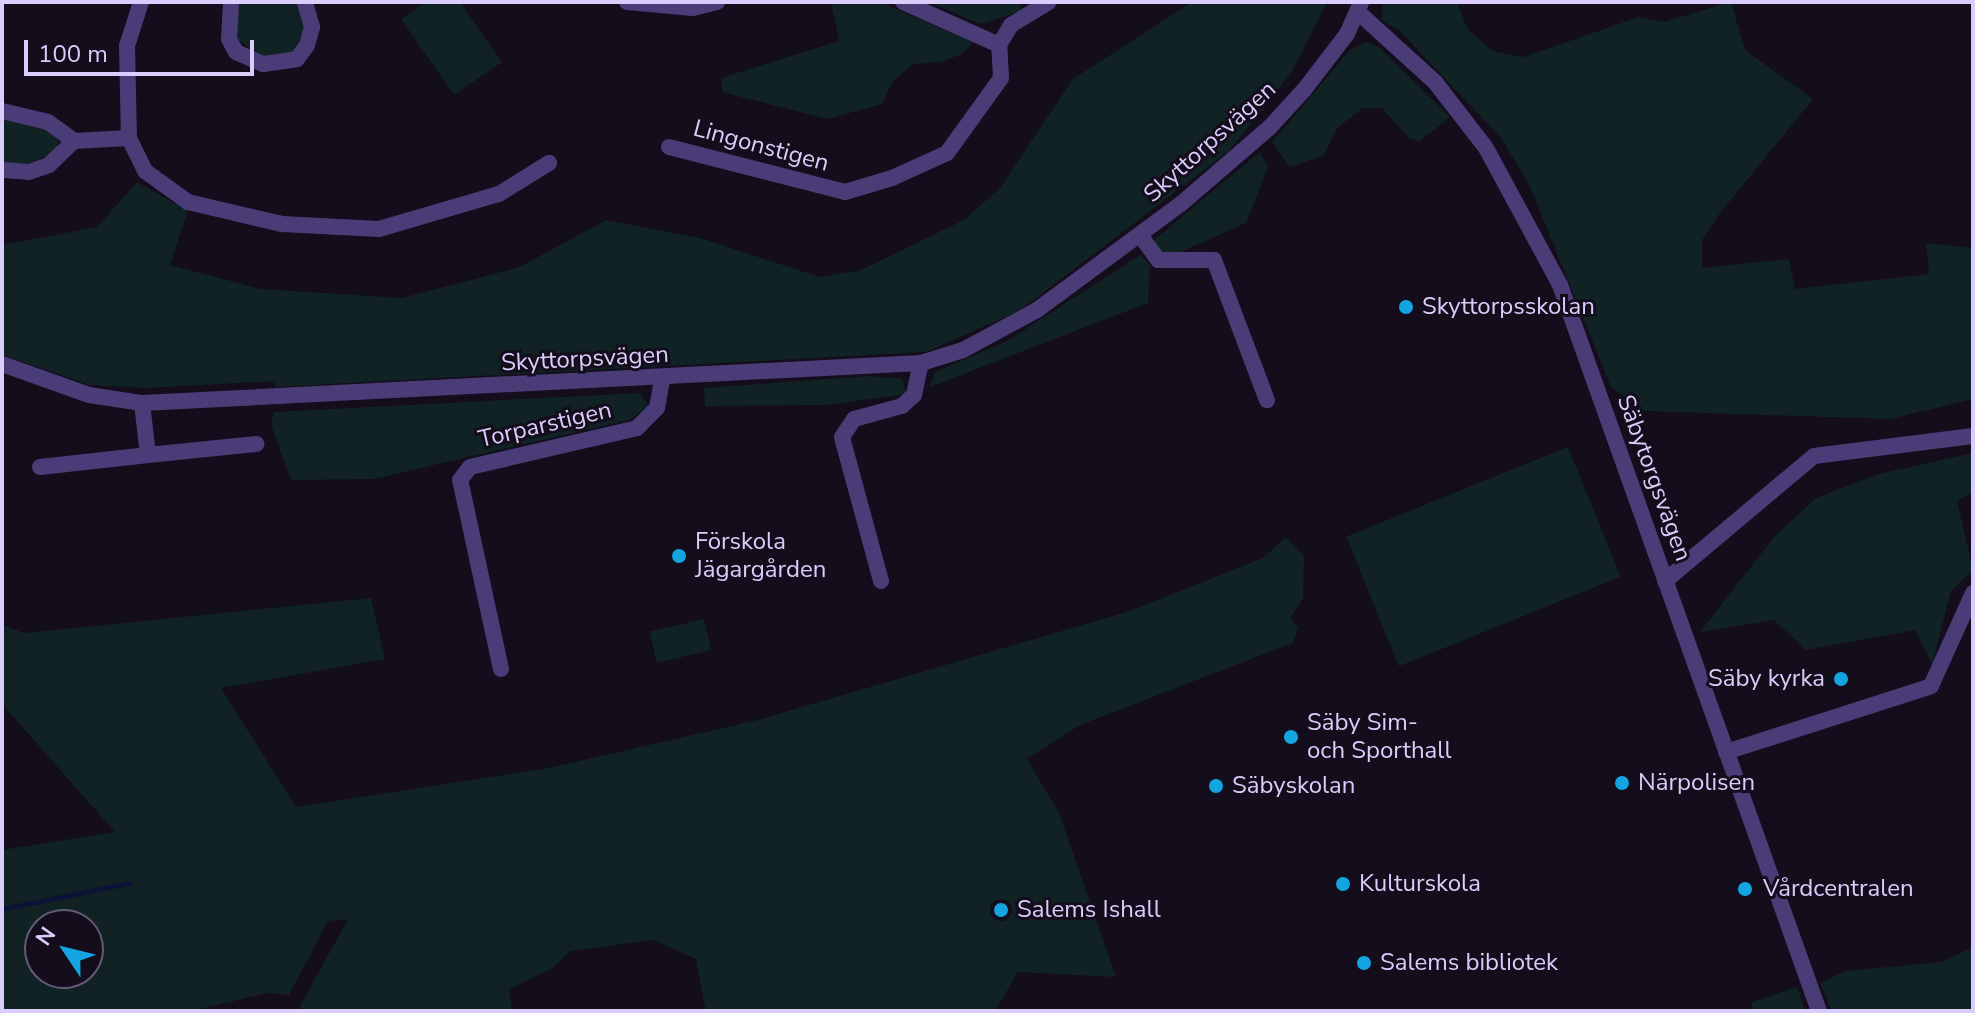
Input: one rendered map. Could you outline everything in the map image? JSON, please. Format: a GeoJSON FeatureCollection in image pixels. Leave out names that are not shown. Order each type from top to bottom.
{"type":"FeatureCollection","features":[{"type":"Feature","properties":{"kind":"street"},"geometry":{"type":"LineString","coordinates":[[141,2],[127,46],[129,138],[145,171],[188,202],[282,224],[339,229],[426,219],[499,194],[549,163]]}},
{"type":"Feature","properties":{"kind":"street"},"geometry":{"type":"LineString","coordinates":[[231,2],[229,39],[236,52],[263,64],[297,59],[307,45],[312,27],[305,2]]}},
{"type":"Feature","properties":{"kind":"street"},"geometry":{"type":"LineString","coordinates":[[627,2],[693,8],[717,2]]}},
{"type":"Feature","properties":{"kind":"street"},"geometry":{"type":"LineString","coordinates":[[903,2],[999,45],[1011,25],[1049,2]]}},
{"type":"Feature","properties":{"kind":"street","name":"Skyttorpsvägen"},"geometry":{"type":"LineString","coordinates":[[2,364],[89,395],[142,403],[662,379],[921,363],[995,335],[1140,235],[1249,147],[1269,128],[1347,34],[1359,7]]}},
{"type":"Feature","properties":{"kind":"street","name":"Säbytorgsvägen"},"geometry":{"type":"LineString","coordinates":[[1359,7],[1435,82],[1507,179],[1560,285],[1819,1011]]}},
{"type":"Feature","properties":{"kind":"street","name":"Lingonstigen"},"geometry":{"type":"LineString","coordinates":[[669,147],[845,192],[869,185],[947,153],[1001,78],[999,45]]}},
{"type":"Feature","properties":{"kind":"street"},"geometry":{"type":"LineString","coordinates":[[2,111],[48,122],[74,141],[129,138]]}},
{"type":"Feature","properties":{"kind":"street"},"geometry":{"type":"LineString","coordinates":[[2,170],[29,172],[49,165],[74,141]]}},
{"type":"Feature","properties":{"kind":"street","name":"Skyttorpsvägen"},"geometry":{"type":"LineString","coordinates":[[1140,235],[1158,260],[1214,260],[1267,400]]}},
{"type":"Feature","properties":{"kind":"street"},"geometry":{"type":"LineString","coordinates":[[881,581],[842,437],[854,419],[902,406],[914,395],[921,363]]}},
{"type":"Feature","properties":{"kind":"street","name":"Torparstigen"},"geometry":{"type":"LineString","coordinates":[[501,669],[460,480],[470,467],[637,428],[657,408],[662,379]]}},
{"type":"Feature","properties":{"kind":"street"},"geometry":{"type":"LineString","coordinates":[[142,403],[148,455]]}},
{"type":"Feature","properties":{"kind":"street"},"geometry":{"type":"LineString","coordinates":[[1665,581],[1814,456],[1973,436]]}},
{"type":"Feature","properties":{"kind":"street"},"geometry":{"type":"LineString","coordinates":[[40,467],[256,444]]}},
{"type":"Feature","properties":{"kind":"street"},"geometry":{"type":"LineString","coordinates":[[1726,752],[1931,686],[1973,593]]}},
{"type":"Feature","properties":{"kind":"shaded area"},"geometry":{"type":"Polygon","coordinates":[[[236,2],[299,2],[309,25],[292,52],[261,56],[237,39],[236,2]]]}},
{"type":"Feature","properties":{"kind":"shaded area"},"geometry":{"type":"Polygon","coordinates":[[[425,2],[460,2],[502,62],[454,95],[401,19],[425,2]]]}},
{"type":"Feature","properties":{"kind":"shaded area"},"geometry":{"type":"Polygon","coordinates":[[[831,2],[880,2],[973,42],[962,54],[941,62],[912,64],[891,84],[882,104],[828,119],[722,92],[721,78],[839,41],[831,2]]]}},
{"type":"Feature","properties":{"kind":"shaded area"},"geometry":{"type":"Polygon","coordinates":[[[929,2],[1019,2],[1022,11],[980,24],[929,2]]]}},
{"type":"Feature","properties":{"kind":"shaded area"},"geometry":{"type":"Polygon","coordinates":[[[1192,2],[1327,2],[1291,73],[1229,151],[1019,311],[926,352],[275,387],[275,381],[146,388],[90,385],[2,355],[2,245],[97,227],[137,182],[188,211],[170,265],[261,289],[402,298],[520,267],[606,220],[700,238],[820,277],[861,270],[964,220],[1000,188],[1073,79],[1192,2]]]}},
{"type":"Feature","properties":{"kind":"shaded area"},"geometry":{"type":"Polygon","coordinates":[[[1383,2],[1457,2],[1467,28],[1492,51],[1523,57],[1639,17],[1664,22],[1731,2],[1745,50],[1813,99],[1720,213],[1702,240],[1702,268],[1789,259],[1795,289],[1929,274],[1926,243],[1973,248],[1973,399],[1890,419],[1645,411],[1611,387],[1529,184],[1501,138],[1400,31],[1381,20],[1383,2]]]}},
{"type":"Feature","properties":{"kind":"shaded area"},"geometry":{"type":"Polygon","coordinates":[[[1366,42],[1379,47],[1450,117],[1420,141],[1410,139],[1382,108],[1363,108],[1337,128],[1324,155],[1290,167],[1272,142],[1350,50],[1366,42]]]}},
{"type":"Feature","properties":{"kind":"shaded area"},"geometry":{"type":"Polygon","coordinates":[[[2,119],[38,125],[59,140],[56,152],[20,167],[2,163],[2,119]]]}},
{"type":"Feature","properties":{"kind":"shaded area"},"geometry":{"type":"Polygon","coordinates":[[[1260,152],[1268,167],[1246,223],[1176,254],[1155,250],[1154,240],[1260,152]]]}},
{"type":"Feature","properties":{"kind":"shaded area"},"geometry":{"type":"Polygon","coordinates":[[[1140,255],[1150,265],[1148,303],[930,387],[935,372],[1007,341],[1140,255]]]}},
{"type":"Feature","properties":{"kind":"shaded area"},"geometry":{"type":"Polygon","coordinates":[[[870,376],[902,379],[907,394],[826,405],[705,406],[704,388],[870,376]]]}},
{"type":"Feature","properties":{"kind":"shaded area"},"geometry":{"type":"Polygon","coordinates":[[[640,393],[649,406],[629,420],[373,479],[291,480],[271,425],[274,412],[640,393]]]}},
{"type":"Feature","properties":{"kind":"shaded area"},"geometry":{"type":"Polygon","coordinates":[[[1568,447],[1620,577],[1399,666],[1346,537],[1568,447]]]}},
{"type":"Feature","properties":{"kind":"shaded area"},"geometry":{"type":"Polygon","coordinates":[[[1973,453],[1973,492],[1957,501],[1973,570],[1951,591],[1932,664],[1915,630],[1806,650],[1774,620],[1700,632],[1774,537],[1816,498],[1879,474],[1973,453]]]}},
{"type":"Feature","properties":{"kind":"shaded area"},"geometry":{"type":"Polygon","coordinates":[[[1286,538],[1304,556],[1303,599],[1290,617],[1298,628],[1293,643],[1080,725],[1027,759],[1059,813],[1116,977],[1018,972],[995,1011],[706,1011],[696,959],[654,940],[570,951],[553,968],[509,989],[512,1011],[304,1011],[300,1006],[348,919],[328,921],[289,995],[268,993],[191,1011],[2,1011],[2,850],[115,832],[2,704],[2,625],[24,633],[371,598],[385,659],[221,688],[296,807],[549,768],[758,720],[1130,611],[1261,559],[1286,538]]]}},
{"type":"Feature","properties":{"kind":"shaded area"},"geometry":{"type":"Polygon","coordinates":[[[704,619],[711,650],[657,663],[649,632],[704,619]]]}},
{"type":"Feature","properties":{"kind":"shaded area"},"geometry":{"type":"Polygon","coordinates":[[[1973,947],[1973,1011],[1832,1011],[1820,983],[1846,971],[1941,962],[1973,947]]]}},
{"type":"Feature","properties":{"kind":"shaded area"},"geometry":{"type":"Polygon","coordinates":[[[1797,987],[1805,1011],[1752,1011],[1752,1002],[1797,987]]]}},
{"type":"Feature","properties":{"kind":"waterway"},"geometry":{"type":"LineString","coordinates":[[2,909],[129,883]]}},
{"type":"Feature","properties":{"kind":"place","name":"Skyttorpsskolan"},"geometry":{"type":"Point","coordinates":[1406,307]}},
{"type":"Feature","properties":{"kind":"place","name":"Förskola Jägargården"},"geometry":{"type":"Point","coordinates":[679,556]}},
{"type":"Feature","properties":{"kind":"place","name":"Säby kyrka"},"geometry":{"type":"Point","coordinates":[1841,679]}},
{"type":"Feature","properties":{"kind":"place","name":"Säby Sim- och Sporthall"},"geometry":{"type":"Point","coordinates":[1291,737]}},
{"type":"Feature","properties":{"kind":"place","name":"Närpolisen"},"geometry":{"type":"Point","coordinates":[1622,783]}},
{"type":"Feature","properties":{"kind":"place","name":"Säbyskolan"},"geometry":{"type":"Point","coordinates":[1216,786]}},
{"type":"Feature","properties":{"kind":"place","name":"Kulturskola"},"geometry":{"type":"Point","coordinates":[1343,884]}},
{"type":"Feature","properties":{"kind":"place","name":"Vårdcentralen"},"geometry":{"type":"Point","coordinates":[1745,889]}},
{"type":"Feature","properties":{"kind":"place","name":"Salems Ishall"},"geometry":{"type":"Point","coordinates":[1001,910]}},
{"type":"Feature","properties":{"kind":"place","name":"Salems bibliotek"},"geometry":{"type":"Point","coordinates":[1364,963]}}]}
